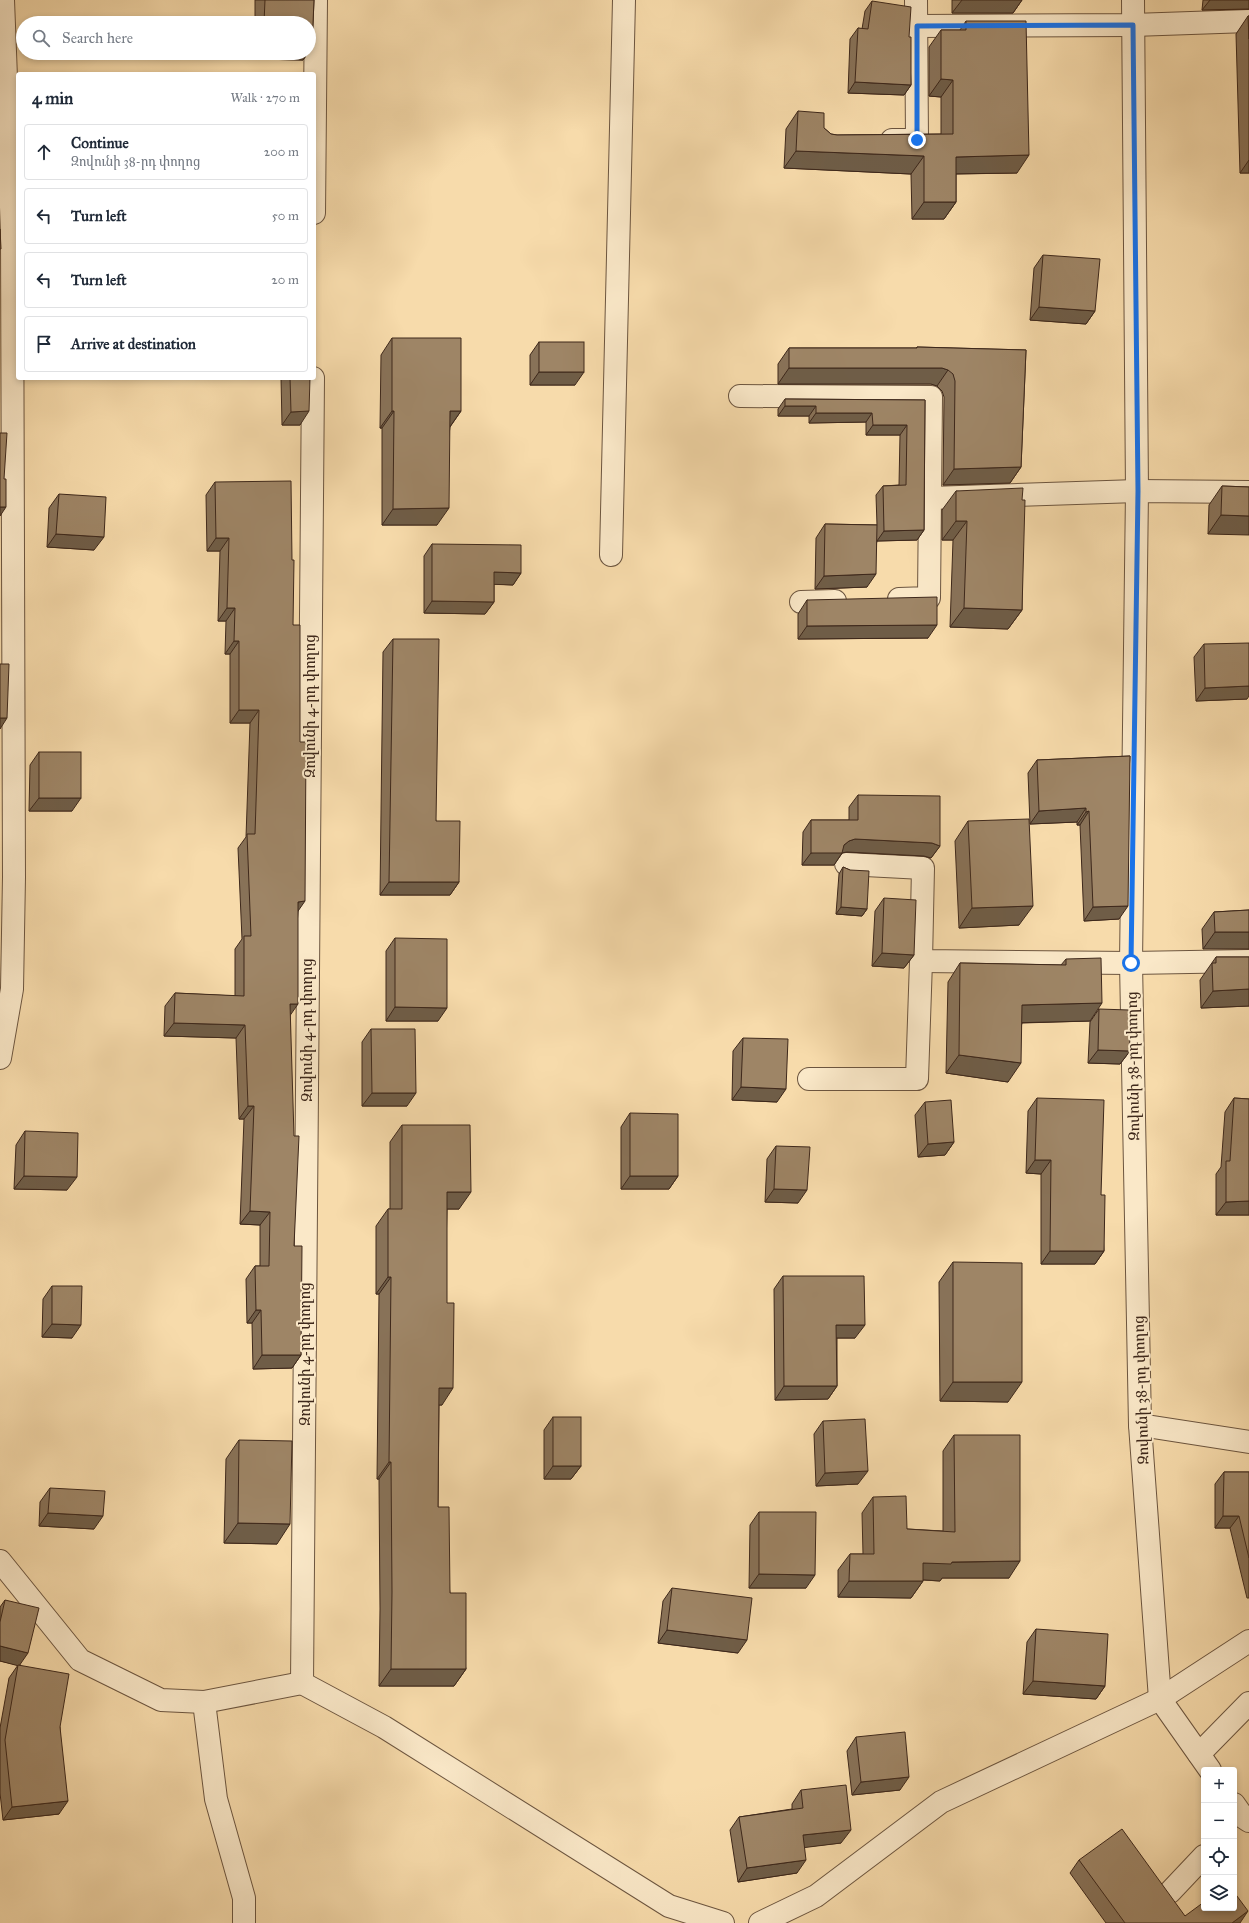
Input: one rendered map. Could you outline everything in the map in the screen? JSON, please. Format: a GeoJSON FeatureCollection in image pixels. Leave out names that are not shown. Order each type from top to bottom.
{"type":"FeatureCollection","features":[{"type":"Feature","properties":{"kind":"street"},"geometry":{"type":"LineString","coordinates":[[0,1058],[12,989],[14,877],[12,233],[3,0]]}},
{"type":"Feature","properties":{"kind":"street"},"geometry":{"type":"LineString","coordinates":[[316,0],[316,16]]}},
{"type":"Feature","properties":{"kind":"street"},"geometry":{"type":"LineString","coordinates":[[611,555],[624,0]]}},
{"type":"Feature","properties":{"kind":"street"},"geometry":{"type":"LineString","coordinates":[[871,140],[917,140],[916,0]]}},
{"type":"Feature","properties":{"kind":"street","name":"Զովունի 38-րդ փողոց"},"geometry":{"type":"LineString","coordinates":[[1133,0],[1138,491],[1131,963],[1140,1425],[1160,1699]]}},
{"type":"Feature","properties":{"kind":"street"},"geometry":{"type":"LineString","coordinates":[[917,26],[1133,25],[1249,21]]}},
{"type":"Feature","properties":{"kind":"street"},"geometry":{"type":"LineString","coordinates":[[315,60],[315,72]]}},
{"type":"Feature","properties":{"kind":"street","name":"Զովունի 4-րդ փողոց"},"geometry":{"type":"LineString","coordinates":[[302,1683],[313,380]]}},
{"type":"Feature","properties":{"kind":"street"},"geometry":{"type":"LineString","coordinates":[[740,396],[931,397],[929,598],[876,600]]}},
{"type":"Feature","properties":{"kind":"street"},"geometry":{"type":"LineString","coordinates":[[931,498],[1138,491],[1249,492]]}},
{"type":"Feature","properties":{"kind":"street"},"geometry":{"type":"LineString","coordinates":[[801,602],[854,600]]}},
{"type":"Feature","properties":{"kind":"street"},"geometry":{"type":"LineString","coordinates":[[809,1079],[917,1079],[923,868],[846,864]]}},
{"type":"Feature","properties":{"kind":"street"},"geometry":{"type":"LineString","coordinates":[[921,961],[1131,963],[1249,960]]}},
{"type":"Feature","properties":{"kind":"street"},"geometry":{"type":"LineString","coordinates":[[1140,1425],[1249,1442]]}},
{"type":"Feature","properties":{"kind":"street"},"geometry":{"type":"LineString","coordinates":[[0,1561],[80,1660],[161,1700],[204,1702],[302,1683],[384,1727],[669,1906],[723,1923]]}},
{"type":"Feature","properties":{"kind":"street"},"geometry":{"type":"LineString","coordinates":[[760,1923],[816,1896],[940,1802],[1160,1699],[1249,1641]]}},
{"type":"Feature","properties":{"kind":"street"},"geometry":{"type":"LineString","coordinates":[[1160,1699],[1205,1762],[1249,1703]]}},
{"type":"Feature","properties":{"kind":"street"},"geometry":{"type":"LineString","coordinates":[[204,1702],[216,1799],[244,1898],[244,1923]]}},
{"type":"Feature","properties":{"kind":"street"},"geometry":{"type":"LineString","coordinates":[[1170,1892],[1201,1859]]}},
{"type":"Feature","properties":{"kind":"building"},"geometry":{"type":"Polygon","coordinates":[[[265,0],[314,0],[313,16],[264,16],[265,0]]]}},
{"type":"Feature","properties":{"kind":"building"},"geometry":{"type":"Polygon","coordinates":[[[872,1],[911,7],[909,37],[911,37],[911,85],[855,82],[858,28],[868,29],[872,1]]]}},
{"type":"Feature","properties":{"kind":"building"},"geometry":{"type":"Polygon","coordinates":[[[1248,16],[1249,16],[1249,39],[1248,16]]]}},
{"type":"Feature","properties":{"kind":"building"},"geometry":{"type":"Polygon","coordinates":[[[966,21],[1026,21],[1029,155],[956,157],[956,202],[924,202],[924,156],[796,151],[798,111],[824,113],[824,128],[831,134],[837,135],[953,134],[953,80],[941,79],[941,30],[966,30],[966,21]]]}},
{"type":"Feature","properties":{"kind":"building"},"geometry":{"type":"Polygon","coordinates":[[[1043,255],[1100,259],[1095,311],[1039,307],[1043,255]]]}},
{"type":"Feature","properties":{"kind":"building"},"geometry":{"type":"Polygon","coordinates":[[[392,338],[461,338],[461,411],[450,411],[449,508],[393,509],[394,411],[392,411],[392,338]]]}},
{"type":"Feature","properties":{"kind":"building"},"geometry":{"type":"Polygon","coordinates":[[[539,342],[584,342],[584,372],[539,372],[539,342]]]}},
{"type":"Feature","properties":{"kind":"building"},"geometry":{"type":"Polygon","coordinates":[[[917,347],[1026,350],[1021,467],[954,469],[955,381],[953,374],[948,370],[942,368],[789,368],[789,348],[917,347]]]}},
{"type":"Feature","properties":{"kind":"building"},"geometry":{"type":"Polygon","coordinates":[[[290,380],[310,380],[309,411],[291,412],[290,380]]]}},
{"type":"Feature","properties":{"kind":"building"},"geometry":{"type":"Polygon","coordinates":[[[785,399],[925,400],[924,530],[884,531],[883,486],[906,485],[907,425],[873,425],[872,413],[816,413],[816,406],[785,406],[785,399]]]}},
{"type":"Feature","properties":{"kind":"building"},"geometry":{"type":"Polygon","coordinates":[[[0,433],[7,433],[4,479],[6,479],[6,507],[0,507],[0,433]]]}},
{"type":"Feature","properties":{"kind":"building"},"geometry":{"type":"Polygon","coordinates":[[[291,481],[292,560],[294,560],[293,625],[300,625],[300,742],[306,742],[305,901],[298,902],[298,1004],[290,1004],[294,1136],[299,1136],[294,1246],[302,1246],[301,1355],[262,1355],[261,1310],[256,1310],[255,1266],[269,1266],[270,1212],[250,1211],[254,1106],[248,1106],[245,1025],[174,1023],[175,993],[244,996],[244,936],[251,936],[247,834],[255,834],[259,710],[239,710],[239,641],[234,641],[235,608],[227,608],[229,538],[216,538],[215,482],[291,481]]]}},
{"type":"Feature","properties":{"kind":"building"},"geometry":{"type":"Polygon","coordinates":[[[1222,486],[1249,487],[1249,516],[1221,515],[1222,486]]]}},
{"type":"Feature","properties":{"kind":"building"},"geometry":{"type":"Polygon","coordinates":[[[1023,488],[1022,500],[1025,500],[1022,610],[964,608],[967,521],[956,521],[956,491],[1023,488]]]}},
{"type":"Feature","properties":{"kind":"building"},"geometry":{"type":"Polygon","coordinates":[[[59,494],[106,497],[104,537],[56,534],[59,494]]]}},
{"type":"Feature","properties":{"kind":"building"},"geometry":{"type":"Polygon","coordinates":[[[825,524],[877,525],[876,574],[824,576],[825,524]]]}},
{"type":"Feature","properties":{"kind":"building"},"geometry":{"type":"Polygon","coordinates":[[[432,544],[521,545],[521,573],[494,572],[494,602],[432,601],[432,544]]]}},
{"type":"Feature","properties":{"kind":"building"},"geometry":{"type":"Polygon","coordinates":[[[937,597],[937,625],[807,626],[807,600],[937,597]]]}},
{"type":"Feature","properties":{"kind":"building"},"geometry":{"type":"Polygon","coordinates":[[[393,639],[439,639],[436,821],[460,821],[459,882],[389,882],[393,639]]]}},
{"type":"Feature","properties":{"kind":"building"},"geometry":{"type":"Polygon","coordinates":[[[1249,643],[1249,686],[1205,688],[1204,644],[1249,643]]]}},
{"type":"Feature","properties":{"kind":"building"},"geometry":{"type":"Polygon","coordinates":[[[0,664],[9,664],[7,718],[0,718],[0,664]]]}},
{"type":"Feature","properties":{"kind":"building"},"geometry":{"type":"Polygon","coordinates":[[[39,752],[81,752],[81,798],[39,798],[39,752]]]}},
{"type":"Feature","properties":{"kind":"building"},"geometry":{"type":"Polygon","coordinates":[[[1130,756],[1128,906],[1093,907],[1089,811],[1086,812],[1086,808],[1039,811],[1037,760],[1130,756]]]}},
{"type":"Feature","properties":{"kind":"building"},"geometry":{"type":"Polygon","coordinates":[[[858,795],[940,796],[940,846],[932,843],[855,839],[844,845],[842,853],[811,853],[811,820],[858,820],[858,795]]]}},
{"type":"Feature","properties":{"kind":"building"},"geometry":{"type":"Polygon","coordinates":[[[1029,819],[1033,906],[972,908],[968,821],[1029,819]]]}},
{"type":"Feature","properties":{"kind":"building"},"geometry":{"type":"Polygon","coordinates":[[[843,867],[850,870],[869,871],[867,909],[841,907],[843,867]]]}},
{"type":"Feature","properties":{"kind":"building"},"geometry":{"type":"Polygon","coordinates":[[[884,898],[916,900],[914,955],[882,953],[884,898]]]}},
{"type":"Feature","properties":{"kind":"building"},"geometry":{"type":"Polygon","coordinates":[[[1249,910],[1249,932],[1215,932],[1214,912],[1249,910]]]}},
{"type":"Feature","properties":{"kind":"building"},"geometry":{"type":"Polygon","coordinates":[[[395,938],[447,939],[447,1008],[395,1007],[395,938]]]}},
{"type":"Feature","properties":{"kind":"building"},"geometry":{"type":"Polygon","coordinates":[[[1216,957],[1249,957],[1249,989],[1213,991],[1212,963],[1216,963],[1216,957]]]}},
{"type":"Feature","properties":{"kind":"building"},"geometry":{"type":"Polygon","coordinates":[[[1101,958],[1102,1003],[1022,1005],[1021,1063],[959,1055],[960,963],[1066,965],[1066,959],[1101,958]]]}},
{"type":"Feature","properties":{"kind":"building"},"geometry":{"type":"Polygon","coordinates":[[[1099,1009],[1129,1010],[1130,1051],[1098,1050],[1099,1009]]]}},
{"type":"Feature","properties":{"kind":"building"},"geometry":{"type":"Polygon","coordinates":[[[371,1029],[415,1029],[416,1093],[372,1093],[371,1029]]]}},
{"type":"Feature","properties":{"kind":"building"},"geometry":{"type":"Polygon","coordinates":[[[743,1038],[788,1039],[786,1089],[741,1087],[743,1038]]]}},
{"type":"Feature","properties":{"kind":"building"},"geometry":{"type":"Polygon","coordinates":[[[1037,1098],[1104,1100],[1101,1195],[1105,1195],[1104,1251],[1050,1251],[1051,1160],[1035,1160],[1037,1098]]]}},
{"type":"Feature","properties":{"kind":"building"},"geometry":{"type":"Polygon","coordinates":[[[1234,1098],[1249,1099],[1249,1201],[1226,1202],[1226,1161],[1230,1161],[1234,1098]]]}},
{"type":"Feature","properties":{"kind":"building"},"geometry":{"type":"Polygon","coordinates":[[[951,1100],[954,1142],[928,1144],[925,1102],[951,1100]]]}},
{"type":"Feature","properties":{"kind":"building"},"geometry":{"type":"Polygon","coordinates":[[[630,1113],[678,1114],[678,1176],[630,1176],[630,1113]]]}},
{"type":"Feature","properties":{"kind":"building"},"geometry":{"type":"Polygon","coordinates":[[[402,1125],[470,1125],[471,1192],[447,1192],[447,1303],[454,1303],[453,1388],[439,1388],[438,1507],[449,1507],[450,1593],[466,1593],[466,1669],[391,1669],[391,1462],[389,1462],[391,1277],[388,1277],[388,1209],[402,1209],[402,1125]]]}},
{"type":"Feature","properties":{"kind":"building"},"geometry":{"type":"Polygon","coordinates":[[[25,1131],[78,1133],[77,1177],[24,1176],[25,1131]]]}},
{"type":"Feature","properties":{"kind":"building"},"geometry":{"type":"Polygon","coordinates":[[[776,1146],[810,1147],[807,1190],[774,1189],[776,1146]]]}},
{"type":"Feature","properties":{"kind":"building"},"geometry":{"type":"Polygon","coordinates":[[[953,1262],[1022,1263],[1022,1382],[953,1382],[953,1262]]]}},
{"type":"Feature","properties":{"kind":"building"},"geometry":{"type":"Polygon","coordinates":[[[783,1276],[864,1276],[865,1325],[836,1325],[837,1386],[784,1386],[783,1276]]]}},
{"type":"Feature","properties":{"kind":"building"},"geometry":{"type":"Polygon","coordinates":[[[52,1286],[82,1286],[81,1325],[52,1324],[52,1286]]]}},
{"type":"Feature","properties":{"kind":"building"},"geometry":{"type":"Polygon","coordinates":[[[553,1417],[581,1417],[581,1466],[553,1466],[553,1417]]]}},
{"type":"Feature","properties":{"kind":"building"},"geometry":{"type":"Polygon","coordinates":[[[865,1419],[868,1471],[825,1473],[823,1421],[865,1419]]]}},
{"type":"Feature","properties":{"kind":"building"},"geometry":{"type":"Polygon","coordinates":[[[954,1435],[1020,1435],[1020,1561],[952,1562],[951,1564],[923,1563],[923,1581],[849,1581],[850,1554],[874,1554],[873,1497],[906,1496],[907,1529],[955,1532],[954,1435]]]}},
{"type":"Feature","properties":{"kind":"building"},"geometry":{"type":"Polygon","coordinates":[[[239,1440],[292,1441],[290,1524],[238,1523],[239,1440]]]}},
{"type":"Feature","properties":{"kind":"building"},"geometry":{"type":"Polygon","coordinates":[[[1224,1472],[1249,1472],[1249,1558],[1239,1516],[1223,1516],[1224,1472]]]}},
{"type":"Feature","properties":{"kind":"building"},"geometry":{"type":"Polygon","coordinates":[[[50,1488],[105,1491],[103,1516],[48,1513],[50,1488]]]}},
{"type":"Feature","properties":{"kind":"building"},"geometry":{"type":"Polygon","coordinates":[[[759,1512],[816,1512],[815,1575],[759,1574],[759,1512]]]}},
{"type":"Feature","properties":{"kind":"building"},"geometry":{"type":"Polygon","coordinates":[[[672,1588],[752,1598],[747,1640],[667,1630],[672,1588]]]}},
{"type":"Feature","properties":{"kind":"building"},"geometry":{"type":"Polygon","coordinates":[[[5,1600],[39,1608],[28,1653],[0,1646],[0,1622],[5,1600]]]}},
{"type":"Feature","properties":{"kind":"building"},"geometry":{"type":"Polygon","coordinates":[[[1036,1629],[1108,1634],[1105,1686],[1033,1681],[1036,1629]]]}},
{"type":"Feature","properties":{"kind":"building"},"geometry":{"type":"Polygon","coordinates":[[[18,1665],[69,1674],[60,1727],[68,1801],[12,1807],[5,1740],[18,1665]]]}},
{"type":"Feature","properties":{"kind":"building"},"geometry":{"type":"Polygon","coordinates":[[[905,1732],[909,1777],[861,1782],[856,1737],[905,1732]]]}},
{"type":"Feature","properties":{"kind":"building"},"geometry":{"type":"Polygon","coordinates":[[[846,1785],[851,1830],[803,1835],[806,1860],[747,1868],[739,1817],[803,1808],[801,1790],[846,1785]]]}},
{"type":"Feature","properties":{"kind":"building"},"geometry":{"type":"Polygon","coordinates":[[[1122,1829],[1185,1916],[1201,1904],[1201,1911],[1237,1911],[1237,1896],[1248,1911],[1232,1923],[1125,1923],[1079,1860],[1122,1829]]]}},
{"type":"Feature","properties":{"kind":"route"},"geometry":{"type":"LineString","coordinates":[[917,140],[917,26],[1133,25],[1138,491],[1131,963]]}}]}
